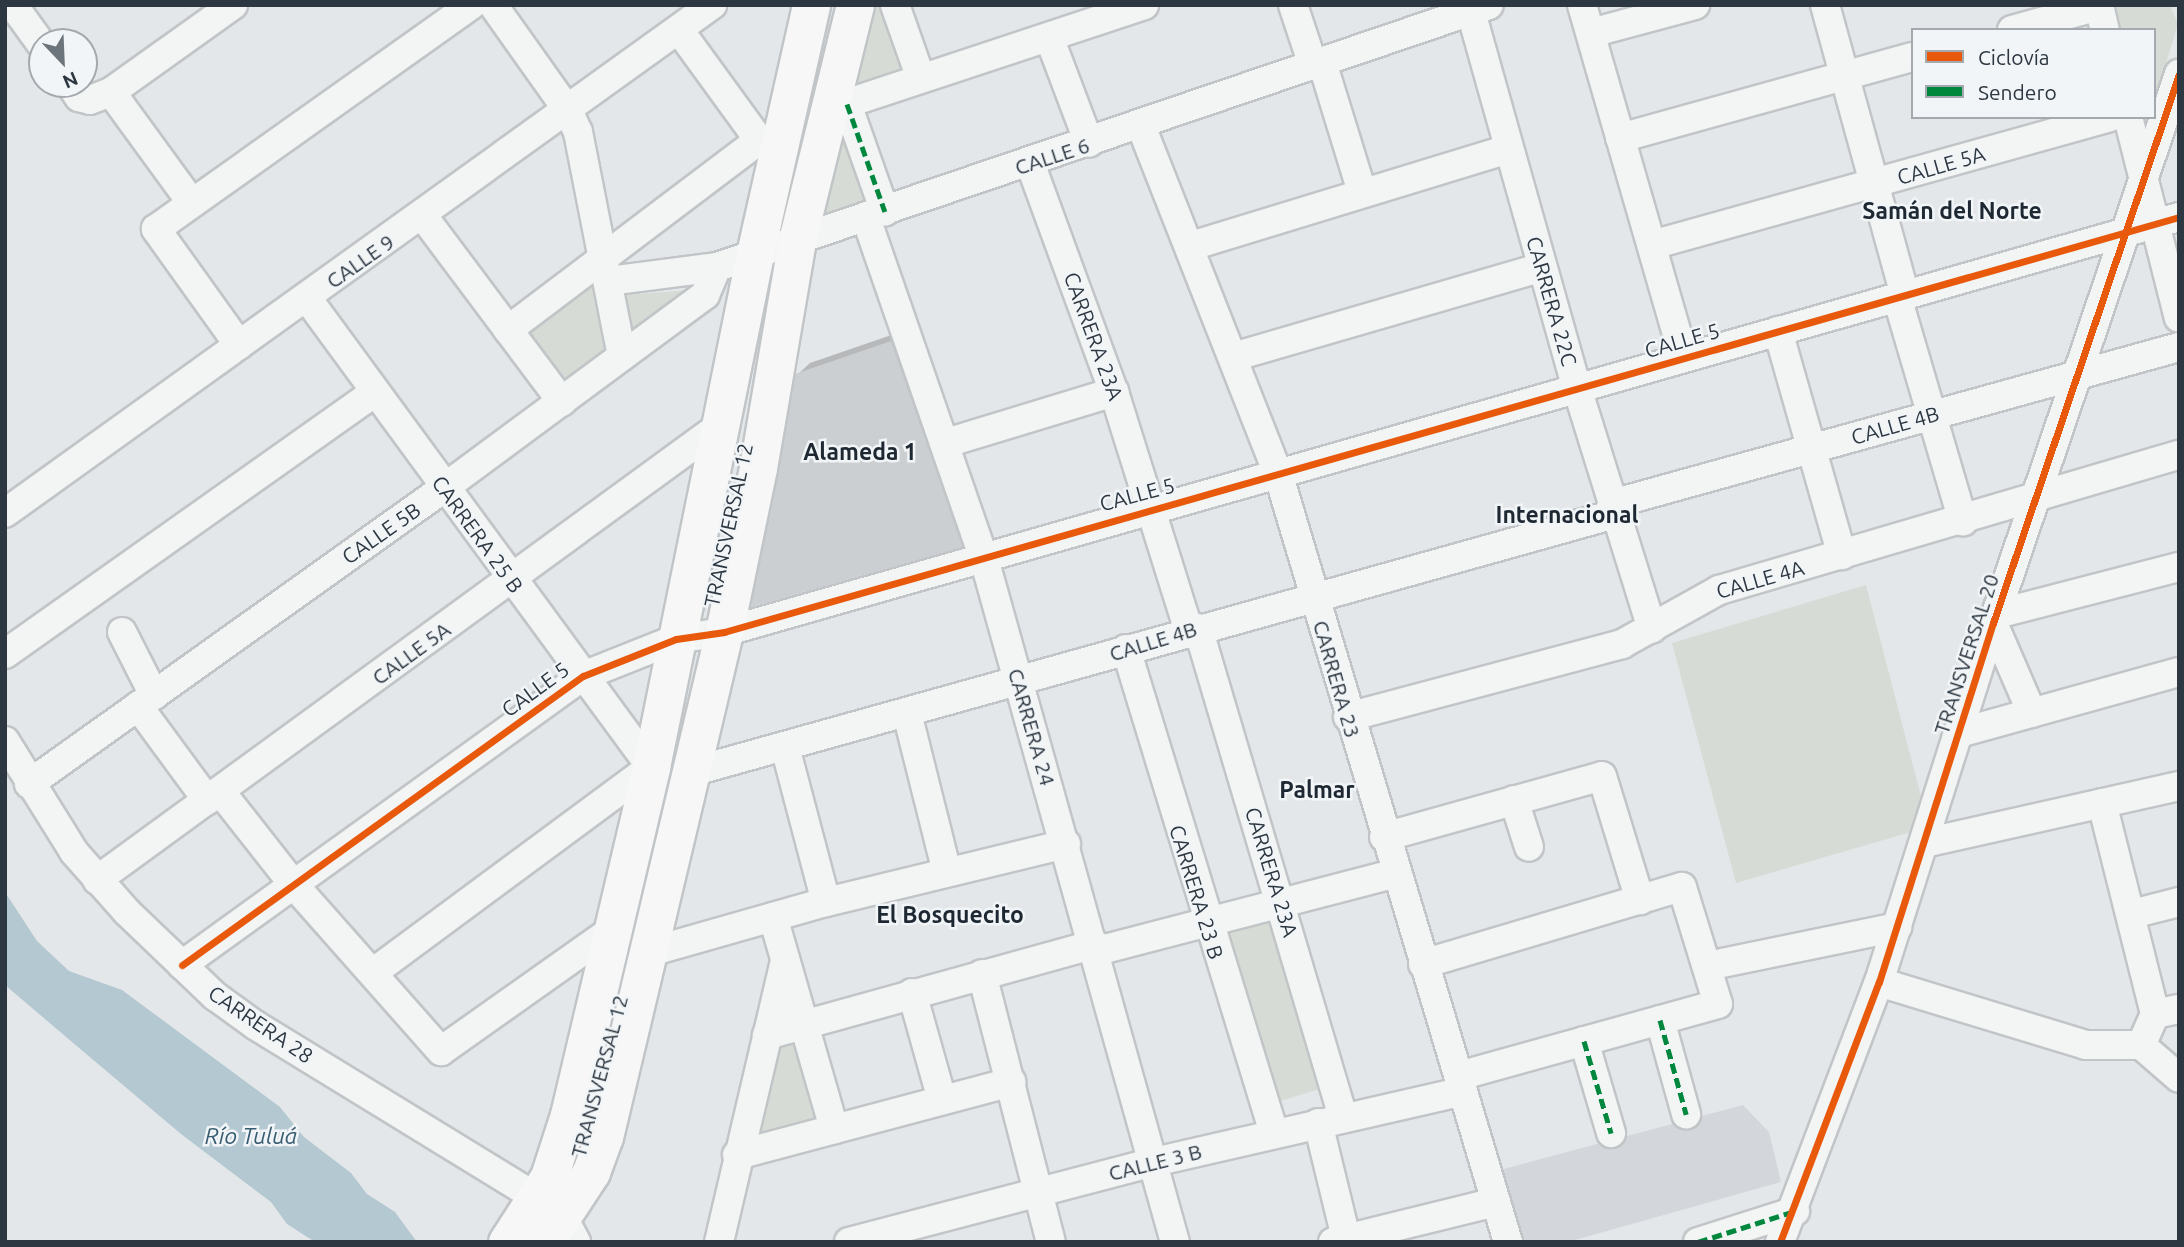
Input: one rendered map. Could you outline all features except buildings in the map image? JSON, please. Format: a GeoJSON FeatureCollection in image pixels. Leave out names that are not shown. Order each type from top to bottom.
{"type":"FeatureCollection","features":[{"type":"Feature","properties":{"kind":"main road","name":"TRANSVERSAL 12"},"geometry":{"type":"LineString","coordinates":[[556,1225],[569,1115],[651,768],[676,639],[724,423],[755,254],[811,5]]}},
{"type":"Feature","properties":{"kind":"main road","name":"TRANSVERSAL 12"},"geometry":{"type":"LineString","coordinates":[[508,1242],[556,1225],[592,1172],[604,1138],[724,632],[758,468],[797,241],[837,107],[855,5]]}},
{"type":"Feature","properties":{"kind":"street"},"geometry":{"type":"LineString","coordinates":[[13,5],[30,28]]}},
{"type":"Feature","properties":{"kind":"street"},"geometry":{"type":"LineString","coordinates":[[98,97],[111,92],[233,5]]}},
{"type":"Feature","properties":{"kind":"street"},"geometry":{"type":"LineString","coordinates":[[239,345],[156,229],[471,5]]}},
{"type":"Feature","properties":{"kind":"street"},"geometry":{"type":"LineString","coordinates":[[493,5],[569,112],[578,132],[622,356]]}},
{"type":"Feature","properties":{"kind":"street","name":"CALLE 9"},"geometry":{"type":"LineString","coordinates":[[5,513],[569,112],[712,5]]}},
{"type":"Feature","properties":{"kind":"street"},"geometry":{"type":"LineString","coordinates":[[895,5],[921,79]]}},
{"type":"Feature","properties":{"kind":"street"},"geometry":{"type":"LineString","coordinates":[[837,107],[1144,5]]}},
{"type":"Feature","properties":{"kind":"street"},"geometry":{"type":"LineString","coordinates":[[1293,5],[1362,192]]}},
{"type":"Feature","properties":{"kind":"street"},"geometry":{"type":"LineString","coordinates":[[1582,5],[1684,358]]}},
{"type":"Feature","properties":{"kind":"street"},"geometry":{"type":"LineString","coordinates":[[1591,33],[1695,5]]}},
{"type":"Feature","properties":{"kind":"street"},"geometry":{"type":"LineString","coordinates":[[1825,5],[1932,414],[1963,521]]}},
{"type":"Feature","properties":{"kind":"street"},"geometry":{"type":"LineString","coordinates":[[2019,28],[2099,6],[2104,28]]}},
{"type":"Feature","properties":{"kind":"street","name":"CALLE 6"},"geometry":{"type":"LineString","coordinates":[[606,269],[717,267],[1141,126],[1480,8]]}},
{"type":"Feature","properties":{"kind":"street","name":"CARRERA 22C"},"geometry":{"type":"LineString","coordinates":[[1480,8],[1508,149],[1613,509],[1652,629]]}},
{"type":"Feature","properties":{"kind":"street"},"geometry":{"type":"LineString","coordinates":[[508,330],[606,269],[760,140],[679,30]]}},
{"type":"Feature","properties":{"kind":"street"},"geometry":{"type":"LineString","coordinates":[[1049,37],[1089,143]]}},
{"type":"Feature","properties":{"kind":"street"},"geometry":{"type":"LineString","coordinates":[[1620,138],[1911,58]]}},
{"type":"Feature","properties":{"kind":"street","name":"TRANSVERSAL 20"},"geometry":{"type":"LineString","coordinates":[[1780,1242],[1795,1210],[1879,982],[1995,618],[2179,74]]}},
{"type":"Feature","properties":{"kind":"street"},"geometry":{"type":"LineString","coordinates":[[111,92],[192,203]]}},
{"type":"Feature","properties":{"kind":"street","name":"CARRERA 24"},"geometry":{"type":"LineString","coordinates":[[837,107],[875,215],[983,555],[1096,947],[1175,1242]]}},
{"type":"Feature","properties":{"kind":"street","name":"CALLE 5A"},"geometry":{"type":"LineString","coordinates":[[1652,245],[2102,119]]}},
{"type":"Feature","properties":{"kind":"street"},"geometry":{"type":"LineString","coordinates":[[2128,119],[2144,184],[2166,221],[2179,318]]}},
{"type":"Feature","properties":{"kind":"street","name":"CARRERA 23"},"geometry":{"type":"LineString","coordinates":[[1141,126],[1191,246],[1278,473],[1348,717],[1508,1242]]}},
{"type":"Feature","properties":{"kind":"street"},"geometry":{"type":"LineString","coordinates":[[1191,246],[1508,149]]}},
{"type":"Feature","properties":{"kind":"street","name":"CARRERA 23A"},"geometry":{"type":"LineString","coordinates":[[1030,163],[1114,392],[1282,902],[1330,1120],[1342,1241]]}},
{"type":"Feature","properties":{"kind":"street"},"geometry":{"type":"LineString","coordinates":[[423,216],[562,402]]}},
{"type":"Feature","properties":{"kind":"street","name":"CALLE 5"},"geometry":{"type":"LineString","coordinates":[[181,965],[583,676],[676,639],[724,632],[983,555],[2166,221]]}},
{"type":"Feature","properties":{"kind":"street","name":"CALLE 5B"},"geometry":{"type":"LineString","coordinates":[[29,784],[444,488],[705,295],[717,267]]}},
{"type":"Feature","properties":{"kind":"street"},"geometry":{"type":"LineString","coordinates":[[1233,357],[1542,267]]}},
{"type":"Feature","properties":{"kind":"street","name":"CARRERA 25 B"},"geometry":{"type":"LineString","coordinates":[[307,298],[511,581],[651,768]]}},
{"type":"Feature","properties":{"kind":"street"},"geometry":{"type":"LineString","coordinates":[[1778,331],[1842,555]]}},
{"type":"Feature","properties":{"kind":"street","name":"CALLE 4B"},"geometry":{"type":"LineString","coordinates":[[691,772],[1019,682],[1193,629],[1613,509],[1811,448],[2179,347]]}},
{"type":"Feature","properties":{"kind":"street"},"geometry":{"type":"LineString","coordinates":[[5,654],[375,392]]}},
{"type":"Feature","properties":{"kind":"street"},"geometry":{"type":"LineString","coordinates":[[946,443],[1114,392]]}},
{"type":"Feature","properties":{"kind":"street","name":"CALLE 5A"},"geometry":{"type":"LineString","coordinates":[[97,880],[511,581],[724,423]]}},
{"type":"Feature","properties":{"kind":"street","name":"CALLE 4A"},"geometry":{"type":"LineString","coordinates":[[1348,717],[1622,643],[1652,629],[1679,608],[1719,590],[2036,500],[2179,455]]}},
{"type":"Feature","properties":{"kind":"street"},"geometry":{"type":"LineString","coordinates":[[2032,713],[1995,618],[2179,566]]}},
{"type":"Feature","properties":{"kind":"street"},"geometry":{"type":"LineString","coordinates":[[122,632],[146,700],[214,796],[441,1051],[613,929]]}},
{"type":"Feature","properties":{"kind":"street","name":"CARRERA 23 B"},"geometry":{"type":"LineString","coordinates":[[1126,649],[1205,921],[1274,1133]]}},
{"type":"Feature","properties":{"kind":"street"},"geometry":{"type":"LineString","coordinates":[[1959,733],[2179,672]]}},
{"type":"Feature","properties":{"kind":"street"},"geometry":{"type":"LineString","coordinates":[[907,713],[947,872]]}},
{"type":"Feature","properties":{"kind":"street","name":"CARRERA 28"},"geometry":{"type":"LineString","coordinates":[[5,741],[29,784],[97,880],[181,965],[255,1025],[556,1225]]}},
{"type":"Feature","properties":{"kind":"street"},"geometry":{"type":"LineString","coordinates":[[785,747],[826,902]]}},
{"type":"Feature","properties":{"kind":"street"},"geometry":{"type":"LineString","coordinates":[[373,973],[651,768]]}},
{"type":"Feature","properties":{"kind":"street"},"geometry":{"type":"LineString","coordinates":[[1384,836],[1602,776],[1640,900],[1423,964]]}},
{"type":"Feature","properties":{"kind":"street"},"geometry":{"type":"LineString","coordinates":[[1924,844],[2179,786]]}},
{"type":"Feature","properties":{"kind":"street"},"geometry":{"type":"LineString","coordinates":[[1514,800],[1529,847]]}},
{"type":"Feature","properties":{"kind":"street"},"geometry":{"type":"LineString","coordinates":[[2102,803],[2132,914],[2167,1011],[2141,1045]]}},
{"type":"Feature","properties":{"kind":"street"},"geometry":{"type":"LineString","coordinates":[[650,952],[826,902],[1066,844]]}},
{"type":"Feature","properties":{"kind":"street"},"geometry":{"type":"LineString","coordinates":[[767,1035],[982,974],[1396,873]]}},
{"type":"Feature","properties":{"kind":"street","name":"CALLE 3 B"},"geometry":{"type":"LineString","coordinates":[[849,1242],[1154,1161],[1330,1120],[1461,1083],[1584,1041],[1718,1004],[1682,887],[1640,900]]}},
{"type":"Feature","properties":{"kind":"street"},"geometry":{"type":"LineString","coordinates":[[2132,914],[2179,902]]}},
{"type":"Feature","properties":{"kind":"street"},"geometry":{"type":"LineString","coordinates":[[773,917],[834,1129]]}},
{"type":"Feature","properties":{"kind":"street"},"geometry":{"type":"LineString","coordinates":[[1722,963],[1897,927]]}},
{"type":"Feature","properties":{"kind":"street"},"geometry":{"type":"LineString","coordinates":[[719,1242],[737,1155],[785,961]]}},
{"type":"Feature","properties":{"kind":"street"},"geometry":{"type":"LineString","coordinates":[[982,974],[1051,1242]]}},
{"type":"Feature","properties":{"kind":"street"},"geometry":{"type":"LineString","coordinates":[[1879,982],[2086,1045],[2141,1045],[2179,1078]]}},
{"type":"Feature","properties":{"kind":"street"},"geometry":{"type":"LineString","coordinates":[[912,993],[942,1100]]}},
{"type":"Feature","properties":{"kind":"street"},"geometry":{"type":"LineString","coordinates":[[1660,1020],[1686,1114]]}},
{"type":"Feature","properties":{"kind":"street"},"geometry":{"type":"LineString","coordinates":[[1584,1041],[1611,1133]]}},
{"type":"Feature","properties":{"kind":"street"},"geometry":{"type":"LineString","coordinates":[[737,1155],[1011,1082]]}},
{"type":"Feature","properties":{"kind":"street"},"geometry":{"type":"LineString","coordinates":[[1342,1241],[1496,1202]]}},
{"type":"Feature","properties":{"kind":"street"},"geometry":{"type":"LineString","coordinates":[[1698,1242],[1795,1210]]}},
{"type":"Feature","properties":{"kind":"shaded area"},"geometry":{"type":"Polygon","coordinates":[[[866,5],[886,5],[908,72],[847,94],[866,5]]]}},
{"type":"Feature","properties":{"kind":"shaded area"},"geometry":{"type":"Polygon","coordinates":[[[2109,5],[2170,5],[2178,24],[2156,96],[2156,28],[2115,28],[2109,5]]]}},
{"type":"Feature","properties":{"kind":"shaded area"},"geometry":{"type":"Polygon","coordinates":[[[840,113],[875,206],[812,227],[840,113]]]}},
{"type":"Feature","properties":{"kind":"shaded area"},"geometry":{"type":"Polygon","coordinates":[[[597,282],[610,354],[566,386],[528,331],[597,282]]]}},
{"type":"Feature","properties":{"kind":"shaded area"},"geometry":{"type":"Polygon","coordinates":[[[691,290],[632,335],[624,295],[691,290]]]}},
{"type":"Feature","properties":{"kind":"shaded area"},"geometry":{"type":"Polygon","coordinates":[[[1866,585],[1922,800],[1911,832],[1736,883],[1672,643],[1866,585]]]}},
{"type":"Feature","properties":{"kind":"shaded area"},"geometry":{"type":"Polygon","coordinates":[[[1273,913],[1326,1087],[1276,1102],[1223,928],[1273,913]]]}},
{"type":"Feature","properties":{"kind":"shaded area"},"geometry":{"type":"Polygon","coordinates":[[[798,1034],[824,1120],[756,1135],[775,1041],[798,1034]]]}},
{"type":"Feature","properties":{"kind":"shaded area"},"geometry":{"type":"Polygon","coordinates":[[[1743,1105],[1769,1132],[1781,1182],[1568,1242],[1518,1242],[1496,1171],[1743,1105]]]}},
{"type":"Feature","properties":{"kind":"water","name":"Río Tuluá"},"geometry":{"type":"Polygon","coordinates":[[[5,892],[37,941],[69,971],[122,990],[280,1107],[304,1137],[351,1173],[367,1194],[395,1212],[417,1242],[315,1242],[287,1224],[271,1202],[181,1134],[72,1042],[5,985],[5,892]]]}},
{"type":"Feature","properties":{"kind":"marked path"},"geometry":{"type":"LineString","coordinates":[[847,104],[885,212]]}},
{"type":"Feature","properties":{"kind":"marked path"},"geometry":{"type":"LineString","coordinates":[[1660,1020],[1686,1114]]}},
{"type":"Feature","properties":{"kind":"marked path"},"geometry":{"type":"LineString","coordinates":[[1584,1041],[1611,1133]]}},
{"type":"Feature","properties":{"kind":"marked path"},"geometry":{"type":"LineString","coordinates":[[1698,1242],[1795,1211]]}},
{"type":"Feature","properties":{"kind":"cycle path"},"geometry":{"type":"LineString","coordinates":[[1780,1242],[1879,982],[1993,623],[2179,74]]}},
{"type":"Feature","properties":{"kind":"cycle path"},"geometry":{"type":"LineString","coordinates":[[182,965],[583,676],[676,639],[724,632],[2179,217]]}},
{"type":"Feature","properties":{"kind":"district","name":"Samán del Norte"},"geometry":{"type":"Point","coordinates":[1952,211]}},
{"type":"Feature","properties":{"kind":"district","name":"Alameda 1"},"geometry":{"type":"Point","coordinates":[860,452]}},
{"type":"Feature","properties":{"kind":"district","name":"Internacional"},"geometry":{"type":"Point","coordinates":[1567,515]}},
{"type":"Feature","properties":{"kind":"district","name":"Palmar"},"geometry":{"type":"Point","coordinates":[1317,790]}},
{"type":"Feature","properties":{"kind":"district","name":"El Bosquecito"},"geometry":{"type":"Point","coordinates":[950,915]}}]}
